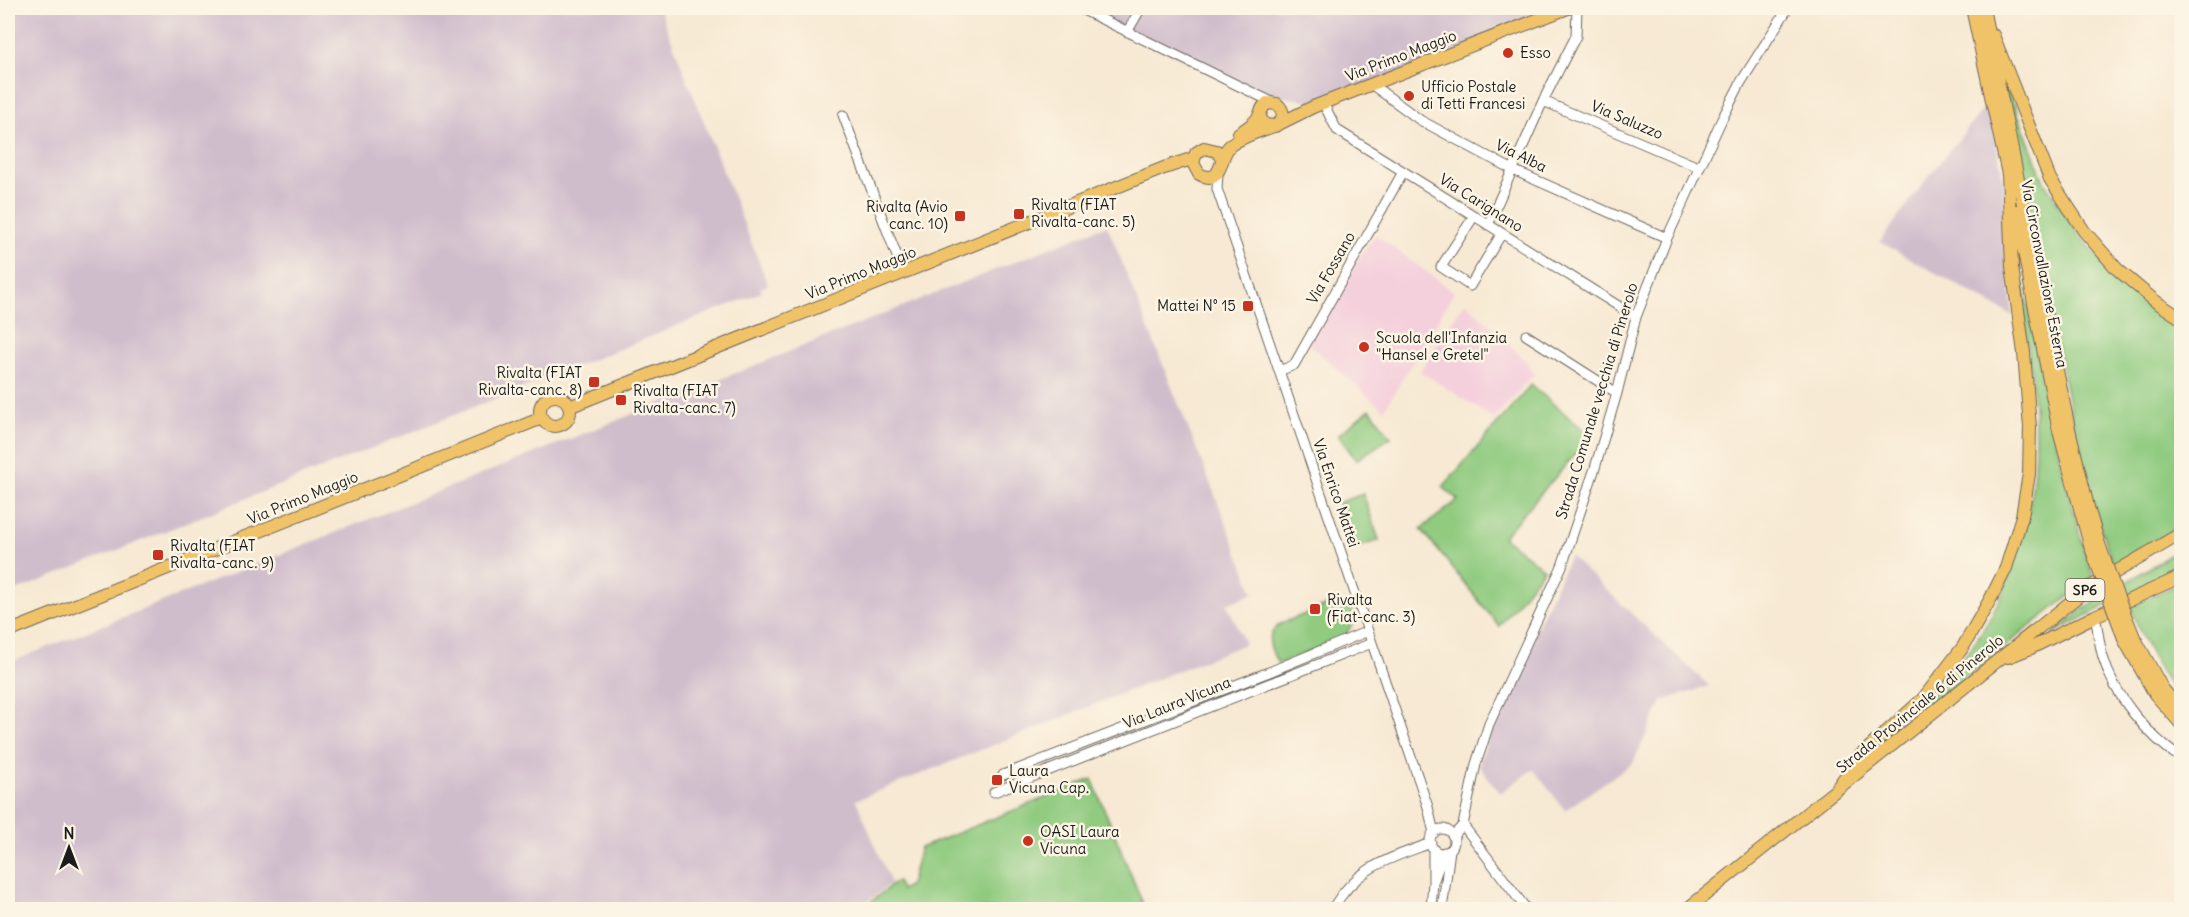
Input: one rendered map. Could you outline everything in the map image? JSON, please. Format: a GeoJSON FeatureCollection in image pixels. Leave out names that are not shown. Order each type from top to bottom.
{"type":"FeatureCollection","features":[{"type":"Feature","properties":{"kind":"main road","name":"Via Primo Maggio"},"geometry":{"type":"LineString","coordinates":[[1222,159],[1231,145],[1247,136],[1275,126],[1318,105],[1568,8]]}},
{"type":"Feature","properties":{"kind":"main road","name":"Via Circonvallazione Esterna"},"geometry":{"type":"LineString","coordinates":[[1979,13],[2008,173],[2060,430],[2094,543]]}},
{"type":"Feature","properties":{"kind":"main road","name":"Via Circonvallazione Esterna"},"geometry":{"type":"LineString","coordinates":[[1979,13],[2069,429],[2089,510],[2094,543]]}},
{"type":"Feature","properties":{"kind":"main road"},"geometry":{"type":"LineString","coordinates":[[1979,13],[2002,55],[2050,179],[2084,231],[2117,269],[2155,301],[2181,319]]}},
{"type":"Feature","properties":{"kind":"main road"},"geometry":{"type":"LineString","coordinates":[[1213,148],[1222,159],[1221,169],[1218,173],[1208,177],[1197,168],[1200,150],[1213,148],[1252,125],[1262,107],[1268,104],[1277,105],[1283,117],[1275,126],[1262,123],[1259,116]]}},
{"type":"Feature","properties":{"kind":"main road","name":"Via Primo Maggio"},"geometry":{"type":"LineString","coordinates":[[1277,105],[1318,105]]}},
{"type":"Feature","properties":{"kind":"main road","name":"Via Primo Maggio"},"geometry":{"type":"LineString","coordinates":[[569,407],[1164,168],[1197,168]]}},
{"type":"Feature","properties":{"kind":"main road"},"geometry":{"type":"LineString","coordinates":[[1836,790],[1858,758],[1923,699],[1963,647],[2006,568],[2022,516],[2029,474],[2030,427],[2025,364],[2012,267],[2008,173]]}},
{"type":"Feature","properties":{"kind":"main road"},"geometry":{"type":"LineString","coordinates":[[550,398],[564,399],[569,407],[568,419],[559,425],[548,424],[542,418],[541,408],[550,398]]}},
{"type":"Feature","properties":{"kind":"main road","name":"Via Primo Maggio"},"geometry":{"type":"LineString","coordinates":[[8,632],[542,418]]}},
{"type":"Feature","properties":{"kind":"main road","name":"Strada Provinciale 6 di Pinerolo"},"geometry":{"type":"LineString","coordinates":[[1686,909],[2087,589],[2181,533]]}},
{"type":"Feature","properties":{"kind":"main road"},"geometry":{"type":"LineString","coordinates":[[2094,543],[2130,639],[2155,694],[2181,725]]}},
{"type":"Feature","properties":{"kind":"main road"},"geometry":{"type":"LineString","coordinates":[[1998,661],[2031,648],[2181,576]]}},
{"type":"Feature","properties":{"kind":"main road"},"geometry":{"type":"LineString","coordinates":[[2130,639],[2156,680],[2181,712]]}},
{"type":"Feature","properties":{"kind":"street"},"geometry":{"type":"LineString","coordinates":[[1080,8],[1277,105]]}},
{"type":"Feature","properties":{"kind":"street"},"geometry":{"type":"LineString","coordinates":[[1127,32],[1141,8]]}},
{"type":"Feature","properties":{"kind":"street"},"geometry":{"type":"LineString","coordinates":[[1488,225],[1543,101],[1576,36],[1577,8]]}},
{"type":"Feature","properties":{"kind":"street","name":"Strada Comunale vecchia di Pinerolo"},"geometry":{"type":"LineString","coordinates":[[1464,821],[1476,764],[1489,724],[1562,566],[1617,393],[1636,317],[1666,238],[1698,167],[1741,82],[1788,8]]}},
{"type":"Feature","properties":{"kind":"street","name":"Via Alba"},"geometry":{"type":"LineString","coordinates":[[1371,84],[1420,120],[1513,170],[1666,238]]}},
{"type":"Feature","properties":{"kind":"street"},"geometry":{"type":"LineString","coordinates":[[1249,92],[1257,105],[1259,116]]}},
{"type":"Feature","properties":{"kind":"street","name":"Via Saluzzo"},"geometry":{"type":"LineString","coordinates":[[1543,101],[1698,167]]}},
{"type":"Feature","properties":{"kind":"street","name":"Via Carignano"},"geometry":{"type":"LineString","coordinates":[[1318,105],[1337,130],[1636,317]]}},
{"type":"Feature","properties":{"kind":"street"},"geometry":{"type":"LineString","coordinates":[[843,115],[903,272]]}},
{"type":"Feature","properties":{"kind":"street","name":"Via Enrico Mattei"},"geometry":{"type":"LineString","coordinates":[[1197,168],[1216,189],[1428,807],[1437,817],[1445,832]]}},
{"type":"Feature","properties":{"kind":"street","name":"Via Fossano"},"geometry":{"type":"LineString","coordinates":[[1279,371],[1294,365],[1403,172]]}},
{"type":"Feature","properties":{"kind":"street","name":"Via Enrico Mattei"},"geometry":{"type":"LineString","coordinates":[[1216,189],[1218,173]]}},
{"type":"Feature","properties":{"kind":"street"},"geometry":{"type":"LineString","coordinates":[[1474,216],[1441,267],[1470,286],[1502,233]]}},
{"type":"Feature","properties":{"kind":"street"},"geometry":{"type":"LineString","coordinates":[[1526,335],[1617,393]]}},
{"type":"Feature","properties":{"kind":"street"},"geometry":{"type":"LineString","coordinates":[[2095,616],[2102,655],[2113,683],[2146,728],[2181,759]]}},
{"type":"Feature","properties":{"kind":"street","name":"Via Laura Vicuna"},"geometry":{"type":"LineString","coordinates":[[1004,775],[1368,631]]}},
{"type":"Feature","properties":{"kind":"street","name":"Via Laura Vicuna"},"geometry":{"type":"LineString","coordinates":[[994,792],[1372,644]]}},
{"type":"Feature","properties":{"kind":"street"},"geometry":{"type":"LineString","coordinates":[[1332,909],[1338,898],[1360,874],[1381,862],[1432,846],[1445,832],[1464,821],[1527,909]]}},
{"type":"Feature","properties":{"kind":"street"},"geometry":{"type":"LineString","coordinates":[[1433,882],[1447,851],[1453,844],[1445,832]]}},
{"type":"Feature","properties":{"kind":"street"},"geometry":{"type":"LineString","coordinates":[[1432,846],[1447,851]]}},
{"type":"Feature","properties":{"kind":"street"},"geometry":{"type":"LineString","coordinates":[[1431,909],[1432,846]]}},
{"type":"Feature","properties":{"kind":"street"},"geometry":{"type":"LineString","coordinates":[[1442,909],[1447,851]]}},
{"type":"Feature","properties":{"kind":"shaded area"},"geometry":{"type":"Polygon","coordinates":[[[8,8],[659,8],[768,285],[760,288],[762,292],[8,594],[8,8]]]}},
{"type":"Feature","properties":{"kind":"shaded area"},"geometry":{"type":"Polygon","coordinates":[[[1080,8],[1568,8],[1323,103],[1249,92],[1080,8]]]}},
{"type":"Feature","properties":{"kind":"shaded area"},"geometry":{"type":"Polygon","coordinates":[[[1988,103],[2004,182],[2005,248],[2013,316],[1880,242],[1921,186],[1988,103]]]}},
{"type":"Feature","properties":{"kind":"shaded area"},"geometry":{"type":"Polygon","coordinates":[[[1107,225],[1254,593],[1227,604],[1245,644],[856,800],[891,883],[858,909],[8,909],[8,663],[1107,225]]]}},
{"type":"Feature","properties":{"kind":"shaded area"},"geometry":{"type":"Polygon","coordinates":[[[1376,235],[1454,292],[1384,410],[1308,343],[1359,258],[1376,235]]]}},
{"type":"Feature","properties":{"kind":"shaded area"},"geometry":{"type":"Polygon","coordinates":[[[1465,302],[1501,335],[1534,374],[1494,419],[1420,371],[1465,302]]]}},
{"type":"Feature","properties":{"kind":"shaded area"},"geometry":{"type":"Polygon","coordinates":[[[1570,556],[1709,686],[1662,701],[1633,763],[1565,810],[1533,769],[1500,793],[1479,766],[1491,727],[1570,556]]]}},
{"type":"Feature","properties":{"kind":"green space"},"geometry":{"type":"Polygon","coordinates":[[[2000,67],[2044,182],[2079,235],[2113,274],[2151,306],[2181,327],[2181,526],[2113,565],[2094,509],[2074,428],[2000,67]]]}},
{"type":"Feature","properties":{"kind":"green space"},"geometry":{"type":"Polygon","coordinates":[[[2021,283],[2024,286],[2063,469],[2093,577],[1912,719],[1910,717],[1958,664],[1983,630],[2005,587],[2021,545],[2030,503],[2035,420],[2032,377],[2019,286],[2021,283]]]}},
{"type":"Feature","properties":{"kind":"green space"},"geometry":{"type":"Polygon","coordinates":[[[1531,385],[1591,436],[1503,537],[1544,569],[1499,626],[1421,529],[1458,500],[1443,487],[1531,385]]]}},
{"type":"Feature","properties":{"kind":"green space"},"geometry":{"type":"Polygon","coordinates":[[[1370,409],[1391,437],[1356,460],[1338,435],[1370,409]]]}},
{"type":"Feature","properties":{"kind":"green space"},"geometry":{"type":"Polygon","coordinates":[[[1363,494],[1379,540],[1353,549],[1338,503],[1363,494]]]}},
{"type":"Feature","properties":{"kind":"green space"},"geometry":{"type":"Polygon","coordinates":[[[2181,548],[2181,570],[2124,596],[2052,634],[2082,610],[2181,548]]]}},
{"type":"Feature","properties":{"kind":"green space"},"geometry":{"type":"Polygon","coordinates":[[[2181,583],[2181,701],[2152,655],[2130,606],[2181,583]]]}},
{"type":"Feature","properties":{"kind":"green space"},"geometry":{"type":"Polygon","coordinates":[[[1339,604],[1351,609],[1355,619],[1344,638],[1278,664],[1270,638],[1280,624],[1328,605],[1339,604]]]}},
{"type":"Feature","properties":{"kind":"green space","name":"OASI Laura Vicuna"},"geometry":{"type":"Polygon","coordinates":[[[1092,779],[1145,909],[862,909],[897,881],[901,890],[910,885],[920,848],[1092,779]]]}},
{"type":"Feature","properties":{"kind":"place","name":"Esso"},"geometry":{"type":"Point","coordinates":[1508,53]}},
{"type":"Feature","properties":{"kind":"place","name":"Ufficio Postale di Tetti Francesi"},"geometry":{"type":"Point","coordinates":[1409,96]}},
{"type":"Feature","properties":{"kind":"place","name":"Rivalta (FIAT Rivalta-canc. 5)"},"geometry":{"type":"Point","coordinates":[1019,214]}},
{"type":"Feature","properties":{"kind":"place","name":"Rivalta (Avio canc. 10)"},"geometry":{"type":"Point","coordinates":[960,216]}},
{"type":"Feature","properties":{"kind":"place","name":"Mattei N° 15"},"geometry":{"type":"Point","coordinates":[1248,306]}},
{"type":"Feature","properties":{"kind":"place","name":"Scuola dell'Infanzia \"Hansel e Gretel\""},"geometry":{"type":"Point","coordinates":[1364,347]}},
{"type":"Feature","properties":{"kind":"place","name":"Rivalta (FIAT Rivalta-canc. 8)"},"geometry":{"type":"Point","coordinates":[594,382]}},
{"type":"Feature","properties":{"kind":"place","name":"Rivalta (FIAT Rivalta-canc. 7)"},"geometry":{"type":"Point","coordinates":[621,400]}},
{"type":"Feature","properties":{"kind":"place","name":"Rivalta (FIAT Rivalta-canc. 9)"},"geometry":{"type":"Point","coordinates":[158,555]}},
{"type":"Feature","properties":{"kind":"place","name":"Rivalta (Fiat-canc. 3)"},"geometry":{"type":"Point","coordinates":[1315,609]}},
{"type":"Feature","properties":{"kind":"place","name":"Laura Vicuna Cap."},"geometry":{"type":"Point","coordinates":[997,780]}},
{"type":"Feature","properties":{"kind":"place","name":"OASI Laura Vicuna"},"geometry":{"type":"Point","coordinates":[1028,841]}}]}
